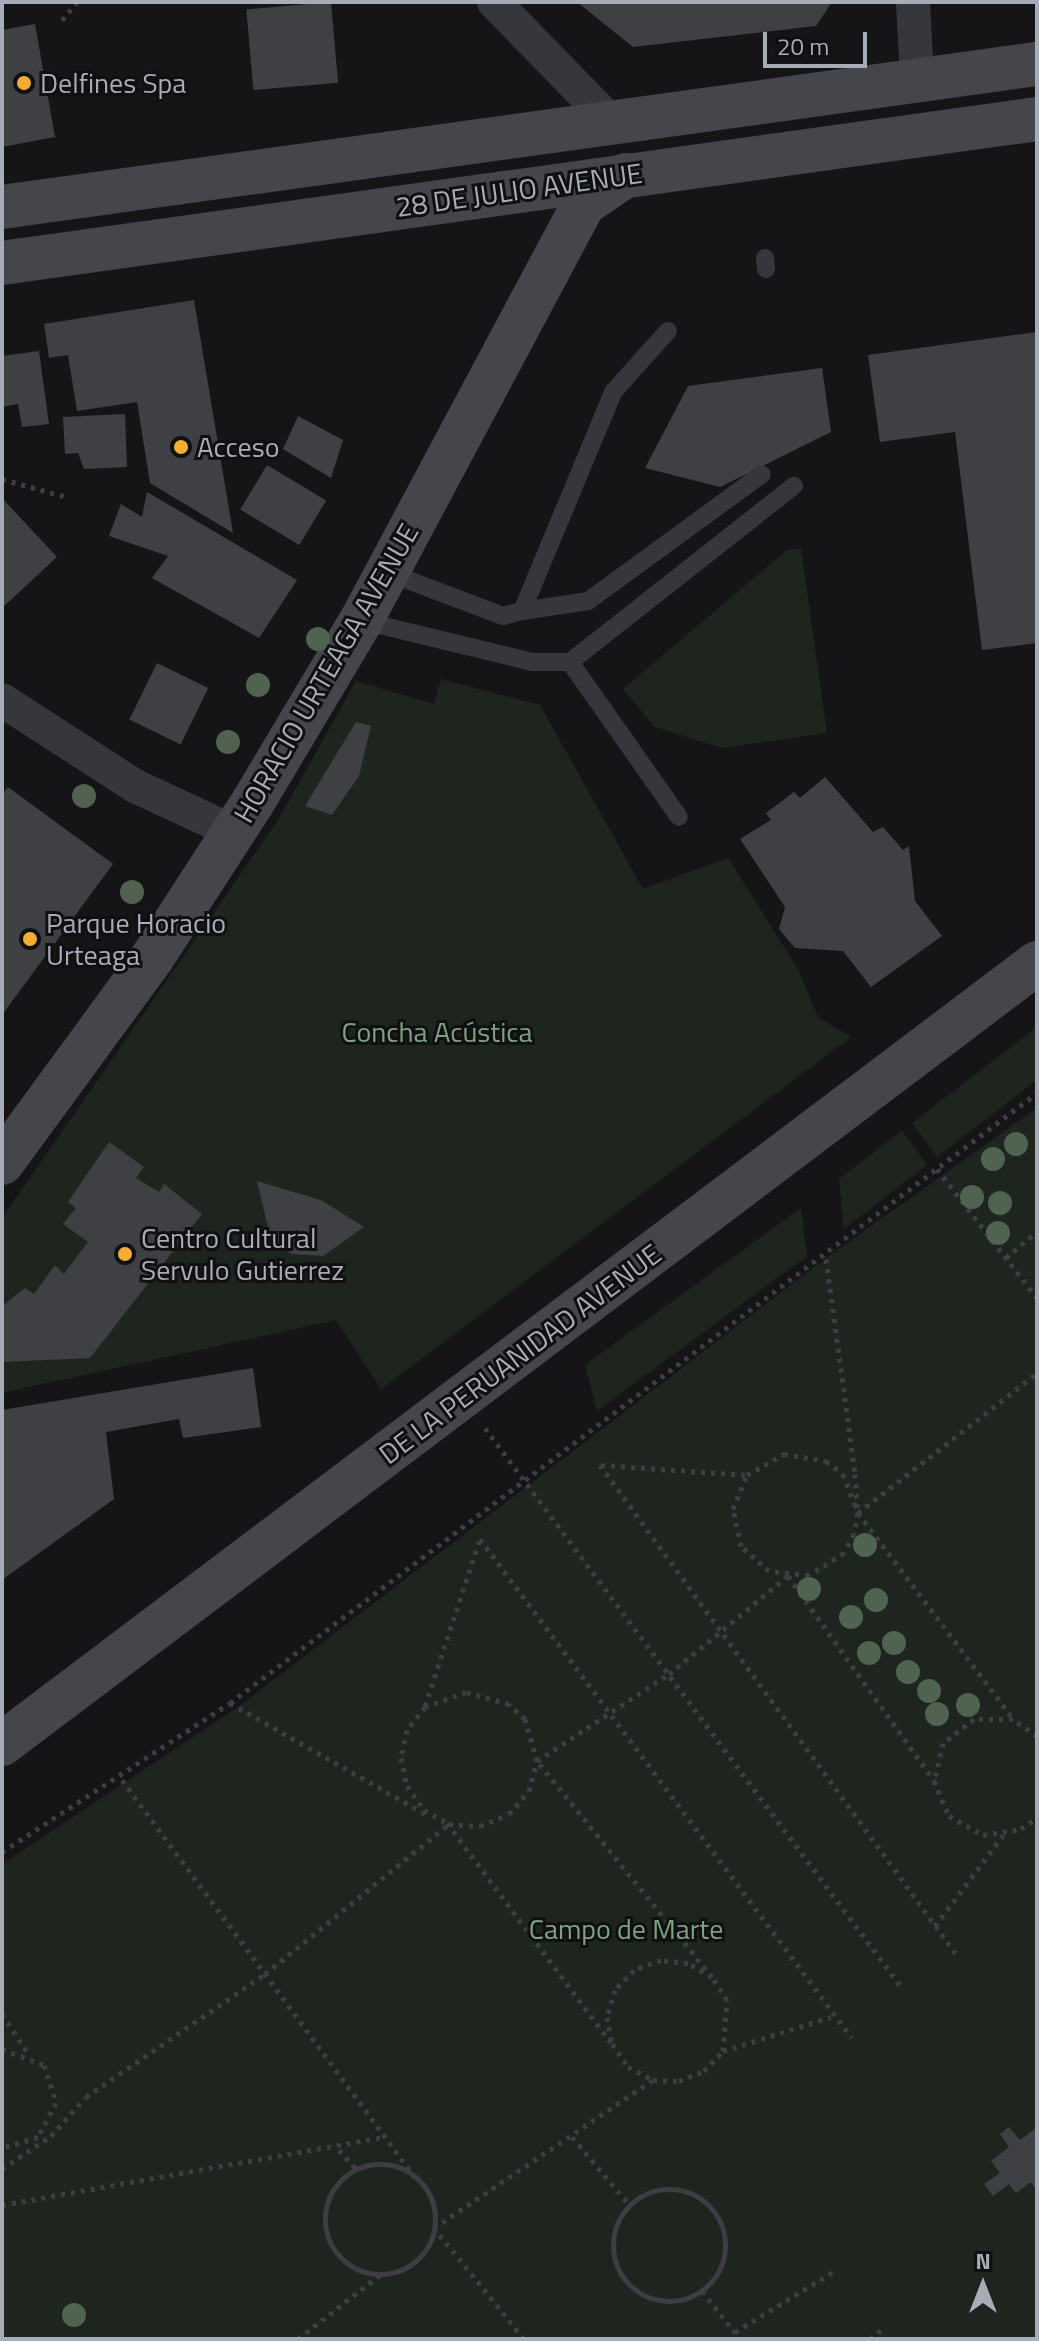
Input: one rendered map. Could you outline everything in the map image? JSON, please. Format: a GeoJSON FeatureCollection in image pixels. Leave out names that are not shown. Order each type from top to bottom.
{"type":"FeatureCollection","features":[{"type":"Feature","properties":{"kind":"street"},"geometry":{"type":"LineString","coordinates":[[494,2],[608,119]]}},
{"type":"Feature","properties":{"kind":"street"},"geometry":{"type":"LineString","coordinates":[[913,2],[917,79]]}},
{"type":"Feature","properties":{"kind":"street","name":"28 DE JULIO AVENUE"},"geometry":{"type":"LineString","coordinates":[[2,207],[608,119],[1037,64]]}},
{"type":"Feature","properties":{"kind":"street","name":"28 DE JULIO AVENUE"},"geometry":{"type":"LineString","coordinates":[[2,263],[1037,119]]}},
{"type":"Feature","properties":{"kind":"street","name":"HORACIO URTEAGA AVENUE"},"geometry":{"type":"LineString","coordinates":[[2,1163],[234,832],[361,621],[584,204],[626,175]]}},
{"type":"Feature","properties":{"kind":"street"},"geometry":{"type":"LineString","coordinates":[[2,700],[135,786],[234,832]]}},
{"type":"Feature","properties":{"kind":"street","name":"DE LA PERUANIDAD AVENUE"},"geometry":{"type":"LineString","coordinates":[[3,1741],[464,1398],[1037,963]]}},
{"type":"Feature","properties":{"kind":"lane"},"geometry":{"type":"LineString","coordinates":[[522,611],[613,392],[668,331]]}},
{"type":"Feature","properties":{"kind":"lane"},"geometry":{"type":"LineString","coordinates":[[387,572],[503,616],[588,601],[762,474]]}},
{"type":"Feature","properties":{"kind":"lane"},"geometry":{"type":"LineString","coordinates":[[361,621],[533,662],[570,662],[794,486]]}},
{"type":"Feature","properties":{"kind":"lane"},"geometry":{"type":"LineString","coordinates":[[570,662],[679,817]]}},
{"type":"Feature","properties":{"kind":"path"},"geometry":{"type":"LineString","coordinates":[[62,20],[77,2]]}},
{"type":"Feature","properties":{"kind":"path"},"geometry":{"type":"LineString","coordinates":[[2,479],[67,497]]}},
{"type":"Feature","properties":{"kind":"path"},"geometry":{"type":"LineString","coordinates":[[2,1852],[122,1780],[230,1703],[826,1258],[1037,1093]]}},
{"type":"Feature","properties":{"kind":"path"},"geometry":{"type":"LineString","coordinates":[[937,1169],[1037,1298]]}},
{"type":"Feature","properties":{"kind":"path"},"geometry":{"type":"LineString","coordinates":[[1006,1258],[1037,1231]]}},
{"type":"Feature","properties":{"kind":"path"},"geometry":{"type":"LineString","coordinates":[[826,1258],[858,1513],[844,1553],[828,1567],[788,1576],[769,1571],[741,1546],[733,1509],[747,1475],[774,1458],[806,1453],[843,1474],[858,1513],[1013,1719],[1037,1736]]}},
{"type":"Feature","properties":{"kind":"path"},"geometry":{"type":"LineString","coordinates":[[858,1513],[1037,1373]]}},
{"type":"Feature","properties":{"kind":"path"},"geometry":{"type":"LineString","coordinates":[[464,1398],[902,1988]]}},
{"type":"Feature","properties":{"kind":"path"},"geometry":{"type":"LineString","coordinates":[[747,1475],[600,1465],[959,1958]]}},
{"type":"Feature","properties":{"kind":"path"},"geometry":{"type":"LineString","coordinates":[[653,2080],[628,2067],[449,1824],[424,1810],[407,1786],[401,1758],[407,1730],[425,1707],[480,1539],[612,1712],[831,2017],[852,2038]]}},
{"type":"Feature","properties":{"kind":"path"},"geometry":{"type":"LineString","coordinates":[[230,1703],[449,1824],[480,1826],[509,1814],[529,1791],[537,1761],[669,1674],[788,1576]]}},
{"type":"Feature","properties":{"kind":"path"},"geometry":{"type":"LineString","coordinates":[[788,1576],[934,1781],[957,1822],[1003,1835]]}},
{"type":"Feature","properties":{"kind":"path"},"geometry":{"type":"LineString","coordinates":[[425,1707],[444,1696],[489,1694],[525,1719],[537,1761],[712,1977],[728,2013],[723,2051]]}},
{"type":"Feature","properties":{"kind":"path"},"geometry":{"type":"LineString","coordinates":[[934,1781],[935,1761],[957,1729],[994,1716],[1013,1719]]}},
{"type":"Feature","properties":{"kind":"path"},"geometry":{"type":"LineString","coordinates":[[122,1780],[414,2176],[434,2207],[434,2228],[524,2339]]}},
{"type":"Feature","properties":{"kind":"path"},"geometry":{"type":"LineString","coordinates":[[935,1926],[1003,1835],[1037,1818]]}},
{"type":"Feature","properties":{"kind":"path"},"geometry":{"type":"LineString","coordinates":[[2,2169],[51,2136],[86,2097],[265,1974],[449,1824]]}},
{"type":"Feature","properties":{"kind":"path"},"geometry":{"type":"LineString","coordinates":[[612,2044],[607,2017],[615,1990],[634,1970],[661,1960],[688,1963],[712,1977]]}},
{"type":"Feature","properties":{"kind":"path"},"geometry":{"type":"LineString","coordinates":[[2,2014],[28,2053],[44,2065],[56,2103],[38,2137],[2,2148]]}},
{"type":"Feature","properties":{"kind":"path"},"geometry":{"type":"LineString","coordinates":[[298,2339],[381,2274],[416,2260],[434,2228],[653,2080],[692,2076],[723,2051],[831,2017]]}},
{"type":"Feature","properties":{"kind":"path"},"geometry":{"type":"LineString","coordinates":[[2,2049],[28,2053]]}},
{"type":"Feature","properties":{"kind":"path"},"geometry":{"type":"LineString","coordinates":[[2,2205],[339,2150],[383,2137]]}},
{"type":"Feature","properties":{"kind":"path"},"geometry":{"type":"LineString","coordinates":[[572,2137],[629,2204]]}},
{"type":"Feature","properties":{"kind":"path"},"geometry":{"type":"LineString","coordinates":[[339,2150],[356,2169]]}},
{"type":"Feature","properties":{"kind":"path"},"geometry":{"type":"LineString","coordinates":[[381,2274],[346,2262],[326,2232],[329,2195],[356,2169],[396,2166],[414,2176]]}},
{"type":"Feature","properties":{"kind":"path"},"geometry":{"type":"LineString","coordinates":[[663,2189],[712,2208],[722,2225],[723,2261],[702,2291],[666,2301],[632,2288],[613,2246],[629,2204],[663,2189]]}},
{"type":"Feature","properties":{"kind":"path"},"geometry":{"type":"LineString","coordinates":[[735,2332],[836,2270]]}},
{"type":"Feature","properties":{"kind":"path"},"geometry":{"type":"LineString","coordinates":[[702,2291],[740,2339]]}},
{"type":"Feature","properties":{"kind":"path"},"geometry":{"type":"LineString","coordinates":[[870,2339],[881,2330]]}},
{"type":"Feature","properties":{"kind":"green space"},"geometry":{"type":"Polygon","coordinates":[[[801,548],[827,733],[722,748],[655,727],[623,689],[787,550],[801,548]]]}},
{"type":"Feature","properties":{"kind":"green space","name":"Concha Acústica"},"geometry":{"type":"Polygon","coordinates":[[[441,679],[540,705],[643,889],[728,858],[798,969],[818,1017],[851,1037],[381,1389],[336,1320],[2,1393],[2,1218],[278,820],[356,681],[434,704],[441,679]]]}},
{"type":"Feature","properties":{"kind":"green space"},"geometry":{"type":"Polygon","coordinates":[[[1037,1027],[1037,1080],[937,1157],[912,1123],[1037,1027]]]}},
{"type":"Feature","properties":{"kind":"green space","name":"Campo de Marte"},"geometry":{"type":"Polygon","coordinates":[[[1037,1108],[1037,2339],[2,2339],[2,1864],[238,1707],[826,1258],[1037,1108]]]}},
{"type":"Feature","properties":{"kind":"green space"},"geometry":{"type":"Polygon","coordinates":[[[902,1130],[927,1165],[844,1229],[839,1179],[902,1130]]]}},
{"type":"Feature","properties":{"kind":"green space"},"geometry":{"type":"Polygon","coordinates":[[[801,1208],[807,1256],[597,1411],[585,1365],[801,1208]]]}},
{"type":"Feature","properties":{"kind":"building"},"geometry":{"type":"Polygon","coordinates":[[[331,2],[338,83],[253,90],[246,9],[331,2]]]}},
{"type":"Feature","properties":{"kind":"building"},"geometry":{"type":"Polygon","coordinates":[[[577,2],[832,2],[816,26],[633,47],[577,2]]]}},
{"type":"Feature","properties":{"kind":"building","name":"Delfines Spa"},"geometry":{"type":"Polygon","coordinates":[[[35,24],[55,137],[2,147],[2,30],[35,24]]]}},
{"type":"Feature","properties":{"kind":"building","name":"Acceso"},"geometry":{"type":"Polygon","coordinates":[[[194,300],[233,533],[150,483],[137,402],[77,411],[68,355],[49,358],[44,324],[194,300]]]}},
{"type":"Feature","properties":{"kind":"building"},"geometry":{"type":"Polygon","coordinates":[[[1037,332],[1037,643],[982,650],[955,432],[880,442],[868,355],[1037,332]]]}},
{"type":"Feature","properties":{"kind":"building"},"geometry":{"type":"Polygon","coordinates":[[[39,351],[49,424],[22,427],[18,404],[2,407],[2,356],[39,351]]]}},
{"type":"Feature","properties":{"kind":"building"},"geometry":{"type":"Polygon","coordinates":[[[822,368],[831,432],[720,487],[645,468],[688,386],[822,368]]]}},
{"type":"Feature","properties":{"kind":"building"},"geometry":{"type":"Polygon","coordinates":[[[125,414],[127,467],[84,469],[78,453],[65,454],[63,417],[125,414]]]}},
{"type":"Feature","properties":{"kind":"building"},"geometry":{"type":"Polygon","coordinates":[[[298,416],[343,440],[331,478],[283,449],[298,416]]]}},
{"type":"Feature","properties":{"kind":"building"},"geometry":{"type":"Polygon","coordinates":[[[267,465],[326,501],[299,545],[240,510],[267,465]]]}},
{"type":"Feature","properties":{"kind":"building"},"geometry":{"type":"Polygon","coordinates":[[[147,492],[297,580],[259,638],[152,578],[168,556],[109,536],[121,504],[142,517],[147,492]]]}},
{"type":"Feature","properties":{"kind":"building"},"geometry":{"type":"Polygon","coordinates":[[[2,498],[57,557],[2,608],[2,498]]]}},
{"type":"Feature","properties":{"kind":"building"},"geometry":{"type":"Polygon","coordinates":[[[157,663],[208,688],[181,745],[129,720],[157,663]]]}},
{"type":"Feature","properties":{"kind":"building"},"geometry":{"type":"Polygon","coordinates":[[[356,722],[371,726],[359,776],[332,815],[305,806],[356,722]]]}},
{"type":"Feature","properties":{"kind":"building"},"geometry":{"type":"Polygon","coordinates":[[[825,777],[873,832],[883,827],[903,850],[909,846],[915,901],[942,936],[871,987],[843,951],[795,948],[779,929],[785,907],[740,839],[771,820],[766,813],[794,792],[800,798],[825,777]]]}},
{"type":"Feature","properties":{"kind":"building","name":"Parque Horacio Urteaga"},"geometry":{"type":"Polygon","coordinates":[[[8,787],[113,864],[2,1015],[2,795],[8,787]]]}},
{"type":"Feature","properties":{"kind":"building","name":"Centro Cultural Servulo Gutierrez"},"geometry":{"type":"Polygon","coordinates":[[[109,1142],[144,1167],[136,1178],[159,1192],[164,1184],[202,1214],[90,1358],[2,1362],[2,1306],[25,1288],[34,1294],[55,1265],[64,1274],[88,1242],[63,1224],[76,1208],[68,1202],[109,1142]]]}},
{"type":"Feature","properties":{"kind":"building"},"geometry":{"type":"Polygon","coordinates":[[[257,1181],[321,1200],[364,1227],[323,1256],[292,1254],[270,1236],[257,1181]]]}},
{"type":"Feature","properties":{"kind":"building"},"geometry":{"type":"Polygon","coordinates":[[[253,1368],[261,1427],[183,1438],[179,1419],[106,1432],[114,1499],[2,1580],[2,1410],[253,1368]]]}},
{"type":"Feature","properties":{"kind":"building"},"geometry":{"type":"Polygon","coordinates":[[[1009,2127],[1020,2140],[1037,2127],[1037,2191],[1031,2182],[1016,2193],[1009,2184],[993,2196],[984,2184],[1000,2173],[991,2161],[1009,2147],[1000,2134],[1009,2127]]]}},
{"type":"Feature","properties":{"kind":"place","name":"Delfines Spa"},"geometry":{"type":"Point","coordinates":[24,83]}},
{"type":"Feature","properties":{"kind":"place","name":"Acceso"},"geometry":{"type":"Point","coordinates":[181,447]}},
{"type":"Feature","properties":{"kind":"place","name":"Parque Horacio Urteaga"},"geometry":{"type":"Point","coordinates":[30,939]}},
{"type":"Feature","properties":{"kind":"place","name":"Centro Cultural Servulo Gutierrez"},"geometry":{"type":"Point","coordinates":[125,1254]}}]}
